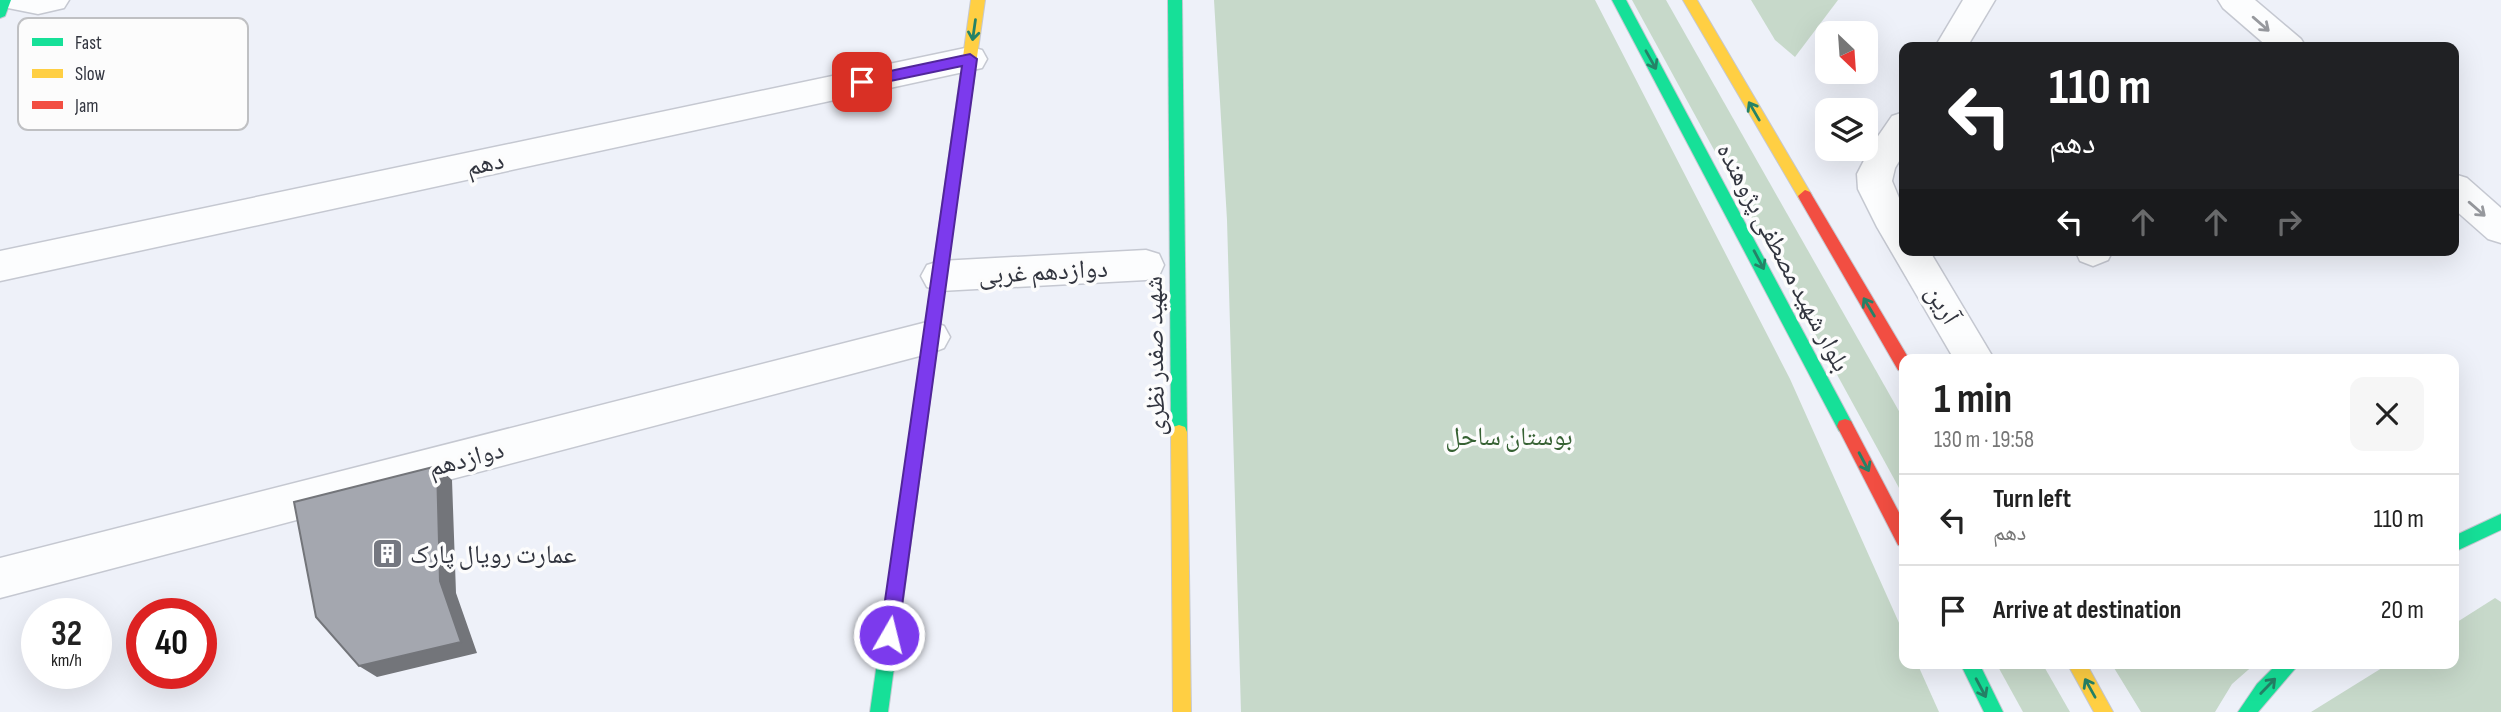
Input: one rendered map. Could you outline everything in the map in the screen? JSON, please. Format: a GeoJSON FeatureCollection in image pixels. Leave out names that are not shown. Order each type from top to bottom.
{"type":"FeatureCollection","features":[{"type":"Feature","properties":{"kind":"street"},"geometry":{"type":"LineString","coordinates":[[0,13],[4,0]]}},
{"type":"Feature","properties":{"kind":"street"},"geometry":{"type":"LineString","coordinates":[[19,0],[38,3],[53,0]]}},
{"type":"Feature","properties":{"kind":"street"},"geometry":{"type":"LineString","coordinates":[[879,712],[978,0]]}},
{"type":"Feature","properties":{"kind":"street","name":"شهید صفدر نظری"},"geometry":{"type":"LineString","coordinates":[[1175,0],[1182,712]]}},
{"type":"Feature","properties":{"kind":"street","name":"بلوار شهید مصطفی پژوهنده"},"geometry":{"type":"LineString","coordinates":[[1619,0],[1702,152],[1899,529]]}},
{"type":"Feature","properties":{"kind":"street","name":"بلوار شهید مصطفی پژوهنده"},"geometry":{"type":"LineString","coordinates":[[1690,0],[1899,356]]}},
{"type":"Feature","properties":{"kind":"street"},"geometry":{"type":"LineString","coordinates":[[1954,42],[1979,0]]}},
{"type":"Feature","properties":{"kind":"street"},"geometry":{"type":"LineString","coordinates":[[2234,0],[2283,42]]}},
{"type":"Feature","properties":{"kind":"street","name":"دهم"},"geometry":{"type":"LineString","coordinates":[[0,266],[970,59]]}},
{"type":"Feature","properties":{"kind":"street"},"geometry":{"type":"LineString","coordinates":[[1899,134],[1874,176],[1875,187],[1899,232]]}},
{"type":"Feature","properties":{"kind":"street"},"geometry":{"type":"LineString","coordinates":[[2459,192],[2501,229]]}},
{"type":"Feature","properties":{"kind":"street","name":"آرین"},"geometry":{"type":"LineString","coordinates":[[1914,256],[1972,354]]}},
{"type":"Feature","properties":{"kind":"street","name":"دوازدهم غربی"},"geometry":{"type":"LineString","coordinates":[[940,276],[1146,265]]}},
{"type":"Feature","properties":{"kind":"street","name":"دوازدهم"},"geometry":{"type":"LineString","coordinates":[[0,578],[931,337]]}},
{"type":"Feature","properties":{"kind":"street"},"geometry":{"type":"LineString","coordinates":[[2459,542],[2501,522]]}},
{"type":"Feature","properties":{"kind":"street"},"geometry":{"type":"LineString","coordinates":[[1972,669],[1994,712]]}},
{"type":"Feature","properties":{"kind":"street"},"geometry":{"type":"LineString","coordinates":[[2079,669],[2104,712]]}},
{"type":"Feature","properties":{"kind":"street"},"geometry":{"type":"LineString","coordinates":[[2247,712],[2263,690],[2285,669]]}},
{"type":"Feature","properties":{"kind":"green space","name":"بوستان ساحل"},"geometry":{"type":"Polygon","coordinates":[[[1214,0],[1595,0],[1790,379],[1899,623],[1899,669],[1920,669],[1939,712],[1241,712],[1227,220],[1214,0]]]}},
{"type":"Feature","properties":{"kind":"green space"},"geometry":{"type":"Polygon","coordinates":[[[1632,0],[1666,0],[1899,411],[1899,488],[1632,0]]]}},
{"type":"Feature","properties":{"kind":"green space"},"geometry":{"type":"Polygon","coordinates":[[[1751,0],[1838,0],[1822,21],[1815,21],[1815,30],[1795,57],[1775,40],[1751,0]]]}},
{"type":"Feature","properties":{"kind":"green space"},"geometry":{"type":"Polygon","coordinates":[[[2495,598],[2501,602],[2501,712],[2311,712],[2380,669],[2459,669],[2459,621],[2495,598]]]}},
{"type":"Feature","properties":{"kind":"green space"},"geometry":{"type":"Polygon","coordinates":[[[1999,669],[2045,669],[2070,712],[2023,712],[1999,669]]]}},
{"type":"Feature","properties":{"kind":"green space"},"geometry":{"type":"Polygon","coordinates":[[[2115,669],[2249,669],[2232,684],[2215,712],[2141,712],[2115,669]]]}},
{"type":"Feature","properties":{"kind":"building","name":"عمارت رویال پارک"},"geometry":{"type":"Polygon","coordinates":[[[437,466],[440,581],[461,642],[359,666],[316,617],[294,502],[437,466]]]}},
{"type":"Feature","properties":{"kind":"traffic: fast"},"geometry":{"type":"LineString","coordinates":[[0,13],[4,0]]}},
{"type":"Feature","properties":{"kind":"traffic: fast"},"geometry":{"type":"LineString","coordinates":[[1175,0],[1179,432]]}},
{"type":"Feature","properties":{"kind":"traffic: fast"},"geometry":{"type":"LineString","coordinates":[[1619,0],[1845,426]]}},
{"type":"Feature","properties":{"kind":"traffic: fast"},"geometry":{"type":"LineString","coordinates":[[879,712],[949,206]]}},
{"type":"Feature","properties":{"kind":"traffic: fast"},"geometry":{"type":"LineString","coordinates":[[2459,542],[2501,522]]}},
{"type":"Feature","properties":{"kind":"traffic: fast"},"geometry":{"type":"LineString","coordinates":[[1972,669],[1994,712]]}},
{"type":"Feature","properties":{"kind":"traffic: fast"},"geometry":{"type":"LineString","coordinates":[[2247,712],[2263,690],[2285,669]]}},
{"type":"Feature","properties":{"kind":"traffic: slow"},"geometry":{"type":"LineString","coordinates":[[949,206],[978,0]]}},
{"type":"Feature","properties":{"kind":"traffic: slow"},"geometry":{"type":"LineString","coordinates":[[1690,0],[1805,196]]}},
{"type":"Feature","properties":{"kind":"traffic: slow"},"geometry":{"type":"LineString","coordinates":[[1179,432],[1182,712]]}},
{"type":"Feature","properties":{"kind":"traffic: slow"},"geometry":{"type":"LineString","coordinates":[[2079,669],[2104,712]]}},
{"type":"Feature","properties":{"kind":"traffic: jam"},"geometry":{"type":"LineString","coordinates":[[1805,196],[1899,356]]}},
{"type":"Feature","properties":{"kind":"traffic: jam"},"geometry":{"type":"LineString","coordinates":[[1845,426],[1899,529]]}},
{"type":"Feature","properties":{"kind":"place","name":"عمارت رویال پارک"},"geometry":{"type":"Point","coordinates":[387,554]}},
{"type":"Feature","properties":{"kind":"route"},"geometry":{"type":"LineString","coordinates":[[862,82],[970,59],[889,635]]}}]}
